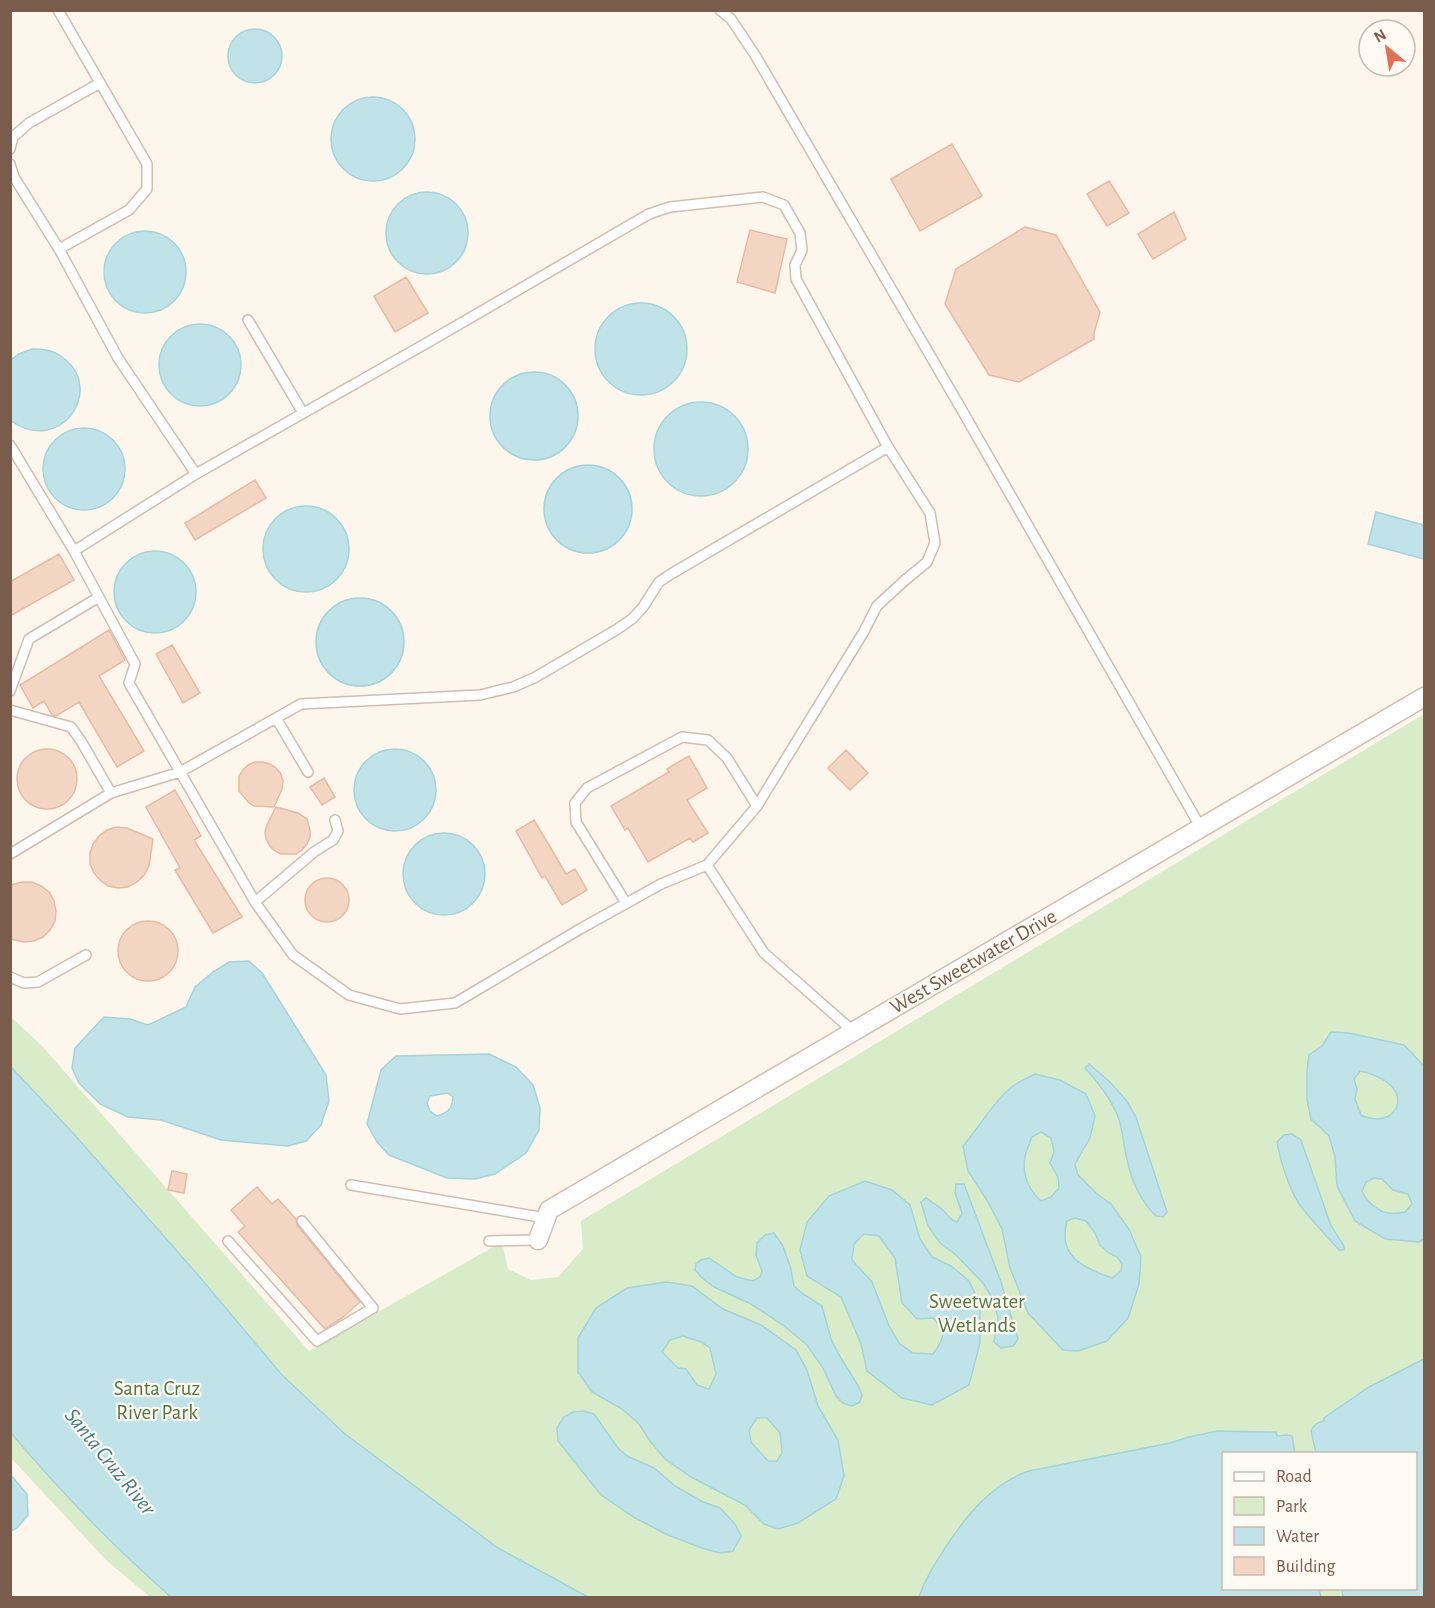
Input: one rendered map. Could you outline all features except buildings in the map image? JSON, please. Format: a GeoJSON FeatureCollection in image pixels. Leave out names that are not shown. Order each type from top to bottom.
{"type":"FeatureCollection","features":[{"type":"Feature","properties":{"kind":"street","name":"West Sweetwater Drive"},"geometry":{"type":"LineString","coordinates":[[538,1240],[549,1210],[1425,697]]}},
{"type":"Feature","properties":{"kind":"lane"},"geometry":{"type":"LineString","coordinates":[[58,10],[147,164],[147,189],[129,210],[59,249]]}},
{"type":"Feature","properties":{"kind":"lane"},"geometry":{"type":"LineString","coordinates":[[720,10],[731,19],[755,55],[1201,828]]}},
{"type":"Feature","properties":{"kind":"lane"},"geometry":{"type":"LineString","coordinates":[[10,149],[13,137],[28,123],[100,83]]}},
{"type":"Feature","properties":{"kind":"lane"},"geometry":{"type":"LineString","coordinates":[[10,164],[14,177],[59,249],[118,358],[196,474]]}},
{"type":"Feature","properties":{"kind":"lane"},"geometry":{"type":"LineString","coordinates":[[10,446],[74,551],[135,664],[129,682],[255,902],[293,955],[350,995],[400,1009],[455,1003],[626,903],[661,884],[707,865],[757,806],[863,633],[877,606],[927,562],[935,543],[930,513],[888,447],[796,279],[795,266],[802,250],[800,233],[784,205],[763,196],[670,207],[649,214],[196,474],[74,551]]}},
{"type":"Feature","properties":{"kind":"lane"},"geometry":{"type":"LineString","coordinates":[[249,320],[303,413]]}},
{"type":"Feature","properties":{"kind":"lane"},"geometry":{"type":"LineString","coordinates":[[10,854],[111,793],[180,772],[301,704],[480,695],[513,687],[534,678],[632,619],[643,607],[659,582],[665,578],[888,447]]}},
{"type":"Feature","properties":{"kind":"lane"},"geometry":{"type":"LineString","coordinates":[[10,691],[29,639],[99,597]]}},
{"type":"Feature","properties":{"kind":"lane"},"geometry":{"type":"LineString","coordinates":[[10,710],[71,727],[111,793]]}},
{"type":"Feature","properties":{"kind":"lane"},"geometry":{"type":"LineString","coordinates":[[276,718],[308,772]]}},
{"type":"Feature","properties":{"kind":"lane"},"geometry":{"type":"LineString","coordinates":[[626,903],[576,822],[575,803],[588,788],[682,737],[708,741],[726,758],[757,806]]}},
{"type":"Feature","properties":{"kind":"lane"},"geometry":{"type":"LineString","coordinates":[[255,902],[314,852],[333,840],[338,831],[335,820]]}},
{"type":"Feature","properties":{"kind":"lane"},"geometry":{"type":"LineString","coordinates":[[707,865],[764,953],[853,1031]]}},
{"type":"Feature","properties":{"kind":"lane"},"geometry":{"type":"LineString","coordinates":[[10,977],[24,983],[38,982],[86,955]]}},
{"type":"Feature","properties":{"kind":"lane"},"geometry":{"type":"LineString","coordinates":[[351,1185],[546,1218]]}},
{"type":"Feature","properties":{"kind":"lane"},"geometry":{"type":"LineString","coordinates":[[228,1241],[317,1341],[374,1308],[302,1221]]}},
{"type":"Feature","properties":{"kind":"lane"},"geometry":{"type":"LineString","coordinates":[[489,1241],[538,1240]]}},
{"type":"Feature","properties":{"kind":"green space","name":"Sweetwater Wetlands"},"geometry":{"type":"Polygon","coordinates":[[[1424,714],[1424,1597],[150,1597],[106,1560],[11,1458],[10,1016],[43,1047],[309,1351],[502,1242],[508,1269],[531,1280],[558,1277],[583,1249],[581,1221],[1424,714]]]}},
{"type":"Feature","properties":{"kind":"water"},"geometry":{"type":"Polygon","coordinates":[[[255,29],[265,31],[274,37],[280,46],[282,56],[280,66],[274,75],[265,81],[255,83],[245,81],[236,75],[230,66],[228,56],[230,46],[236,37],[245,31],[255,29]]]}},
{"type":"Feature","properties":{"kind":"water"},"geometry":{"type":"Polygon","coordinates":[[[373,97],[389,100],[403,109],[412,123],[415,139],[412,155],[403,169],[389,178],[373,181],[357,178],[343,169],[334,155],[331,139],[334,123],[343,109],[357,100],[373,97]]]}},
{"type":"Feature","properties":{"kind":"water"},"geometry":{"type":"Polygon","coordinates":[[[427,192],[443,195],[456,204],[465,217],[468,233],[465,249],[456,262],[443,271],[427,274],[411,271],[398,262],[389,249],[386,233],[389,217],[398,204],[411,195],[427,192]]]}},
{"type":"Feature","properties":{"kind":"water"},"geometry":{"type":"Polygon","coordinates":[[[145,231],[161,234],[174,243],[183,256],[186,272],[183,288],[174,301],[161,310],[145,313],[129,310],[116,301],[107,288],[104,272],[107,256],[116,243],[129,234],[145,231]]]}},
{"type":"Feature","properties":{"kind":"water"},"geometry":{"type":"Polygon","coordinates":[[[641,303],[659,306],[674,316],[684,331],[687,349],[684,367],[674,382],[659,392],[641,395],[623,392],[608,382],[598,367],[595,349],[598,331],[608,316],[623,306],[641,303]]]}},
{"type":"Feature","properties":{"kind":"water"},"geometry":{"type":"Polygon","coordinates":[[[200,324],[216,327],[229,336],[238,349],[241,365],[238,381],[229,394],[216,403],[200,406],[184,403],[171,394],[162,381],[159,365],[162,349],[171,336],[184,327],[200,324]]]}},
{"type":"Feature","properties":{"kind":"water"},"geometry":{"type":"Polygon","coordinates":[[[32,349],[52,351],[64,358],[76,373],[80,387],[78,402],[71,415],[60,425],[46,430],[29,429],[11,421],[11,360],[32,349]]]}},
{"type":"Feature","properties":{"kind":"water"},"geometry":{"type":"Polygon","coordinates":[[[534,372],[551,375],[565,385],[575,399],[578,416],[575,433],[565,447],[551,457],[534,460],[517,457],[503,447],[493,433],[490,416],[493,399],[503,385],[517,375],[534,372]]]}},
{"type":"Feature","properties":{"kind":"water"},"geometry":{"type":"Polygon","coordinates":[[[701,402],[719,406],[734,416],[744,431],[748,449],[744,467],[734,482],[719,492],[701,496],[683,492],[668,482],[658,467],[654,449],[658,431],[668,416],[683,406],[701,402]]]}},
{"type":"Feature","properties":{"kind":"water"},"geometry":{"type":"Polygon","coordinates":[[[84,428],[100,431],[113,440],[122,453],[125,469],[122,485],[113,498],[100,507],[84,510],[68,507],[55,498],[46,485],[43,469],[46,453],[55,440],[68,431],[84,428]]]}},
{"type":"Feature","properties":{"kind":"water"},"geometry":{"type":"Polygon","coordinates":[[[588,465],[605,468],[619,478],[629,492],[632,509],[629,526],[619,540],[605,550],[588,553],[571,550],[557,540],[547,526],[544,509],[547,492],[557,478],[571,468],[588,465]]]}},
{"type":"Feature","properties":{"kind":"water"},"geometry":{"type":"Polygon","coordinates":[[[306,506],[330,513],[342,525],[349,549],[342,573],[330,585],[306,592],[282,585],[270,573],[263,549],[270,525],[282,513],[306,506]]]}},
{"type":"Feature","properties":{"kind":"water"},"geometry":{"type":"Polygon","coordinates":[[[1376,512],[1424,525],[1424,559],[1368,544],[1376,512]]]}},
{"type":"Feature","properties":{"kind":"water"},"geometry":{"type":"Polygon","coordinates":[[[155,551],[171,554],[184,563],[193,576],[196,592],[193,608],[184,621],[171,630],[155,633],[139,630],[126,621],[117,608],[114,592],[117,576],[126,563],[139,554],[155,551]]]}},
{"type":"Feature","properties":{"kind":"water"},"geometry":{"type":"Polygon","coordinates":[[[360,598],[377,601],[391,611],[401,625],[404,642],[401,659],[391,673],[377,683],[360,686],[343,683],[329,673],[319,659],[316,642],[319,625],[329,611],[343,601],[360,598]]]}},
{"type":"Feature","properties":{"kind":"water"},"geometry":{"type":"Polygon","coordinates":[[[395,749],[411,752],[424,761],[433,774],[436,790],[433,806],[424,819],[411,828],[395,831],[379,828],[366,819],[357,806],[354,790],[357,774],[366,761],[379,752],[395,749]]]}},
{"type":"Feature","properties":{"kind":"water"},"geometry":{"type":"Polygon","coordinates":[[[444,833],[460,836],[473,845],[482,858],[485,874],[482,890],[473,903],[460,912],[444,915],[428,912],[415,903],[406,890],[403,874],[406,858],[415,845],[428,836],[444,833]]]}},
{"type":"Feature","properties":{"kind":"water"},"geometry":{"type":"Polygon","coordinates":[[[249,961],[262,973],[326,1075],[329,1101],[321,1125],[306,1141],[288,1146],[221,1140],[161,1120],[128,1117],[100,1104],[79,1083],[72,1068],[75,1048],[104,1017],[130,1019],[148,1025],[186,1007],[195,987],[213,972],[229,962],[249,961]]]}},
{"type":"Feature","properties":{"kind":"water"},"geometry":{"type":"Polygon","coordinates":[[[1331,1032],[1349,1033],[1404,1045],[1424,1066],[1424,1239],[1419,1242],[1385,1239],[1355,1221],[1337,1186],[1335,1157],[1329,1136],[1311,1119],[1307,1100],[1309,1055],[1322,1046],[1331,1032]],[[1360,1071],[1354,1079],[1357,1089],[1355,1099],[1361,1115],[1373,1119],[1391,1114],[1398,1100],[1396,1092],[1378,1077],[1360,1071]],[[1374,1178],[1366,1182],[1362,1191],[1377,1209],[1392,1213],[1405,1212],[1412,1204],[1408,1194],[1393,1190],[1382,1179],[1374,1178]]]}},
{"type":"Feature","properties":{"kind":"water"},"geometry":{"type":"Polygon","coordinates":[[[489,1054],[516,1067],[533,1085],[540,1108],[539,1130],[526,1153],[495,1174],[475,1179],[447,1178],[389,1155],[377,1142],[367,1124],[381,1070],[396,1056],[489,1054]],[[448,1093],[430,1096],[427,1103],[430,1111],[437,1116],[449,1110],[453,1097],[448,1093]]]}},
{"type":"Feature","properties":{"kind":"water"},"geometry":{"type":"Polygon","coordinates":[[[1089,1064],[1126,1100],[1136,1117],[1167,1212],[1163,1217],[1156,1216],[1137,1190],[1129,1167],[1117,1114],[1103,1090],[1085,1068],[1089,1064]]]}},
{"type":"Feature","properties":{"kind":"water","name":"Santa Cruz River"},"geometry":{"type":"Polygon","coordinates":[[[11,1067],[73,1133],[198,1275],[282,1375],[345,1434],[498,1548],[588,1597],[171,1597],[150,1578],[88,1518],[11,1433],[11,1067]]]}},
{"type":"Feature","properties":{"kind":"water"},"geometry":{"type":"Polygon","coordinates":[[[1035,1074],[1060,1080],[1086,1094],[1095,1116],[1090,1138],[1075,1164],[1078,1175],[1111,1204],[1129,1229],[1141,1257],[1139,1284],[1128,1318],[1107,1341],[1078,1351],[1063,1350],[1028,1313],[1010,1268],[1002,1229],[968,1171],[963,1146],[1006,1092],[1015,1084],[1035,1074]],[[1041,1132],[1031,1138],[1024,1169],[1031,1189],[1041,1201],[1051,1197],[1059,1188],[1058,1177],[1050,1163],[1054,1152],[1051,1138],[1041,1132]],[[1075,1218],[1067,1221],[1065,1233],[1069,1252],[1082,1265],[1112,1278],[1121,1271],[1122,1264],[1117,1257],[1100,1245],[1086,1221],[1075,1218]]]}},
{"type":"Feature","properties":{"kind":"water"},"geometry":{"type":"Polygon","coordinates":[[[1292,1134],[1301,1140],[1331,1226],[1344,1246],[1344,1250],[1339,1250],[1314,1222],[1299,1204],[1292,1190],[1277,1142],[1284,1135],[1292,1134]]]}},
{"type":"Feature","properties":{"kind":"water"},"geometry":{"type":"Polygon","coordinates":[[[865,1181],[892,1190],[910,1205],[920,1239],[932,1257],[951,1266],[969,1281],[980,1303],[980,1343],[969,1385],[932,1405],[902,1398],[867,1371],[861,1344],[841,1297],[807,1276],[800,1250],[807,1222],[829,1196],[865,1181]],[[864,1234],[854,1244],[852,1260],[872,1282],[889,1326],[899,1343],[913,1353],[933,1354],[942,1340],[942,1332],[933,1318],[917,1319],[902,1303],[895,1258],[879,1236],[864,1234]]]}},
{"type":"Feature","properties":{"kind":"water"},"geometry":{"type":"Polygon","coordinates":[[[956,1184],[964,1184],[1001,1282],[1018,1339],[1013,1346],[1001,1348],[994,1342],[998,1317],[991,1296],[983,1283],[956,1255],[940,1243],[928,1226],[921,1202],[926,1198],[957,1222],[962,1213],[955,1193],[956,1184]]]}},
{"type":"Feature","properties":{"kind":"water"},"geometry":{"type":"Polygon","coordinates":[[[774,1233],[783,1246],[794,1286],[822,1306],[831,1339],[858,1385],[862,1395],[860,1402],[852,1406],[843,1403],[836,1396],[823,1368],[807,1345],[783,1325],[751,1304],[714,1287],[695,1270],[696,1264],[709,1258],[737,1277],[753,1281],[760,1277],[762,1271],[756,1255],[757,1243],[765,1235],[774,1233]]]}},
{"type":"Feature","properties":{"kind":"water"},"geometry":{"type":"Polygon","coordinates":[[[666,1282],[692,1286],[723,1309],[761,1325],[796,1350],[807,1370],[818,1406],[838,1440],[844,1476],[836,1499],[798,1523],[778,1529],[764,1524],[745,1505],[691,1477],[665,1459],[639,1424],[622,1409],[592,1392],[578,1372],[578,1338],[596,1308],[627,1288],[666,1282]],[[683,1336],[670,1340],[662,1352],[678,1368],[686,1369],[697,1385],[709,1389],[716,1374],[710,1348],[701,1342],[683,1336]],[[757,1418],[749,1430],[751,1442],[768,1461],[777,1461],[782,1453],[780,1433],[767,1418],[757,1418]]]}},
{"type":"Feature","properties":{"kind":"water"},"geometry":{"type":"Polygon","coordinates":[[[1424,1359],[1424,1597],[1343,1597],[1342,1590],[1417,1590],[1417,1452],[1316,1452],[1311,1431],[1313,1427],[1369,1387],[1424,1359]]]}},
{"type":"Feature","properties":{"kind":"water"},"geometry":{"type":"Polygon","coordinates":[[[584,1411],[594,1414],[618,1448],[627,1456],[654,1468],[675,1486],[703,1502],[720,1508],[735,1524],[741,1536],[733,1551],[720,1553],[668,1535],[635,1518],[601,1495],[558,1441],[557,1428],[564,1417],[573,1412],[584,1411]]]}},
{"type":"Feature","properties":{"kind":"water"},"geometry":{"type":"Polygon","coordinates":[[[1217,1431],[1276,1432],[1277,1436],[1292,1436],[1295,1452],[1222,1452],[1222,1590],[1319,1590],[1321,1597],[919,1597],[934,1566],[962,1524],[981,1502],[1003,1484],[1029,1471],[1170,1443],[1217,1431]]]}},
{"type":"Feature","properties":{"kind":"water"},"geometry":{"type":"Polygon","coordinates":[[[10,1474],[27,1494],[28,1515],[17,1528],[11,1531],[10,1474]]]}},
{"type":"Feature","properties":{"kind":"park label","name":"Santa Cruz River Park"},"geometry":{"type":"Point","coordinates":[157,1400]}}]}
